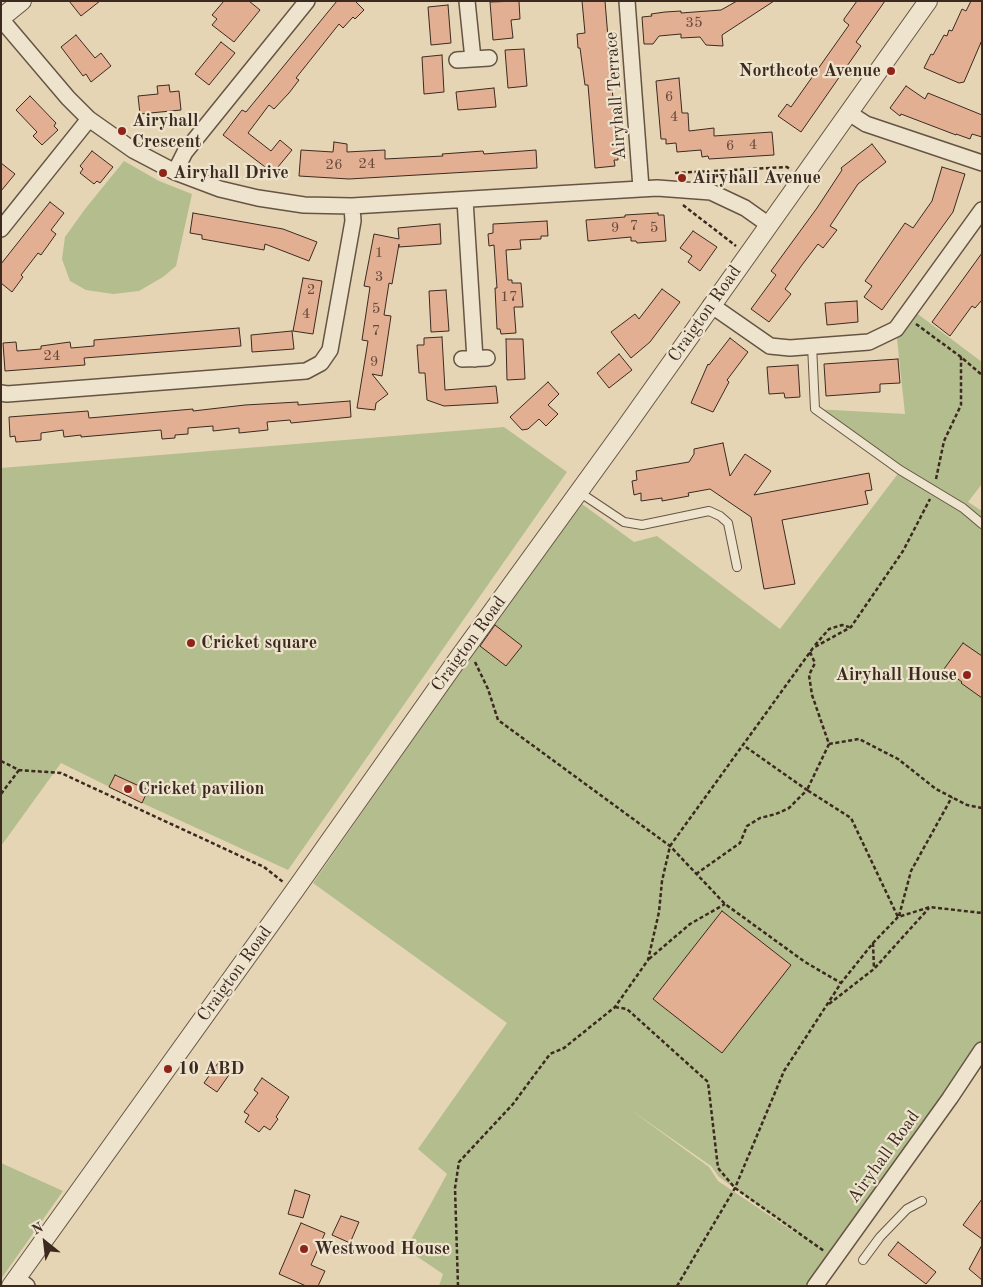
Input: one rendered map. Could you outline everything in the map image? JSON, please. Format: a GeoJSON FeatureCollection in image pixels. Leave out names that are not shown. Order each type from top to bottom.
{"type":"FeatureCollection","features":[{"type":"Feature","properties":{"kind":"street"},"geometry":{"type":"LineString","coordinates":[[22,1],[1,18],[68,98],[89,119],[133,150],[175,172],[220,189],[258,198],[304,204],[352,206],[641,188],[711,192],[745,208],[769,225]]}},
{"type":"Feature","properties":{"kind":"street"},"geometry":{"type":"LineString","coordinates":[[175,172],[185,152],[307,1]]}},
{"type":"Feature","properties":{"kind":"street"},"geometry":{"type":"LineString","coordinates":[[467,1],[474,59]]}},
{"type":"Feature","properties":{"kind":"street","name":"Airyhall Terrace"},"geometry":{"type":"LineString","coordinates":[[627,1],[641,188]]}},
{"type":"Feature","properties":{"kind":"street","name":"Craigton Road"},"geometry":{"type":"LineString","coordinates":[[18,1283],[460,656],[928,1]]}},
{"type":"Feature","properties":{"kind":"street"},"geometry":{"type":"LineString","coordinates":[[457,60],[489,58]]}},
{"type":"Feature","properties":{"kind":"street"},"geometry":{"type":"LineString","coordinates":[[849,113],[866,124],[982,163]]}},
{"type":"Feature","properties":{"kind":"street"},"geometry":{"type":"LineString","coordinates":[[1,229],[89,119]]}},
{"type":"Feature","properties":{"kind":"street"},"geometry":{"type":"LineString","coordinates":[[465,200],[474,359]]}},
{"type":"Feature","properties":{"kind":"street"},"geometry":{"type":"LineString","coordinates":[[1,393],[306,371],[322,363],[330,350],[353,221],[352,206]]}},
{"type":"Feature","properties":{"kind":"street"},"geometry":{"type":"LineString","coordinates":[[711,306],[770,346],[790,348],[869,342],[896,329],[982,210]]}},
{"type":"Feature","properties":{"kind":"street","name":"Airyhall Road"},"geometry":{"type":"LineString","coordinates":[[815,1286],[950,1098],[982,1050]]}},
{"type":"Feature","properties":{"kind":"lane"},"geometry":{"type":"LineString","coordinates":[[812,345],[815,409],[900,470],[963,508],[982,524]]}},
{"type":"Feature","properties":{"kind":"lane"},"geometry":{"type":"LineString","coordinates":[[579,492],[624,522],[642,525],[709,511],[720,516],[728,523],[737,567]]}},
{"type":"Feature","properties":{"kind":"lane"},"geometry":{"type":"LineString","coordinates":[[863,1260],[907,1209],[922,1201]]}},
{"type":"Feature","properties":{"kind":"path"},"geometry":{"type":"LineString","coordinates":[[905,317],[961,357],[982,375]]}},
{"type":"Feature","properties":{"kind":"path"},"geometry":{"type":"LineString","coordinates":[[813,648],[850,627],[903,551],[934,490],[944,441],[961,405],[961,357]]}},
{"type":"Feature","properties":{"kind":"path"},"geometry":{"type":"LineString","coordinates":[[648,960],[659,912],[662,881],[670,846],[813,648],[829,629],[842,625],[850,627]]}},
{"type":"Feature","properties":{"kind":"path"},"geometry":{"type":"LineString","coordinates":[[696,874],[740,843],[747,826],[760,818],[789,808],[807,790],[829,744],[812,696],[809,675],[815,663],[810,652]]}},
{"type":"Feature","properties":{"kind":"path"},"geometry":{"type":"LineString","coordinates":[[460,656],[474,661],[488,690],[498,720],[670,846],[725,904],[805,962],[841,983]]}},
{"type":"Feature","properties":{"kind":"path"},"geometry":{"type":"LineString","coordinates":[[829,744],[860,739],[898,759],[936,789],[967,805],[982,808]]}},
{"type":"Feature","properties":{"kind":"path"},"geometry":{"type":"LineString","coordinates":[[743,746],[851,818],[898,917]]}},
{"type":"Feature","properties":{"kind":"path"},"geometry":{"type":"LineString","coordinates":[[1,761],[19,770],[61,773],[264,867],[295,890]]}},
{"type":"Feature","properties":{"kind":"path"},"geometry":{"type":"LineString","coordinates":[[1,794],[19,770]]}},
{"type":"Feature","properties":{"kind":"path"},"geometry":{"type":"LineString","coordinates":[[898,917],[911,871],[952,797]]}},
{"type":"Feature","properties":{"kind":"path"},"geometry":{"type":"LineString","coordinates":[[458,1286],[455,1188],[459,1162],[513,1104],[550,1054],[564,1048],[615,1007],[648,960],[690,924],[725,904]]}},
{"type":"Feature","properties":{"kind":"path"},"geometry":{"type":"LineString","coordinates":[[826,1006],[874,968],[930,907]]}},
{"type":"Feature","properties":{"kind":"path"},"geometry":{"type":"LineString","coordinates":[[677,1286],[735,1188],[784,1071],[841,983],[872,943],[898,917],[930,907],[982,914]]}},
{"type":"Feature","properties":{"kind":"path"},"geometry":{"type":"LineString","coordinates":[[872,943],[874,968]]}},
{"type":"Feature","properties":{"kind":"path"},"geometry":{"type":"LineString","coordinates":[[615,1007],[627,1009],[708,1082],[718,1168],[735,1188],[834,1258]]}},
{"type":"Feature","properties":{"kind":"green space"},"geometry":{"type":"Polygon","coordinates":[[[124,161],[159,181],[192,194],[176,266],[163,277],[139,291],[113,294],[86,290],[70,281],[62,259],[65,237],[124,161]]]}},
{"type":"Feature","properties":{"kind":"green space"},"geometry":{"type":"Polygon","coordinates":[[[911,309],[982,362],[982,484],[968,502],[982,511],[982,1053],[815,1286],[439,1286],[443,1274],[406,1249],[447,1174],[418,1149],[507,1023],[313,883],[479,645],[582,504],[634,542],[657,536],[780,629],[900,471],[815,409],[905,414],[896,329],[911,309]],[[628,1108],[709,1167],[718,1181],[803,1238],[719,1177],[711,1166],[628,1108]]]}},
{"type":"Feature","properties":{"kind":"green space"},"geometry":{"type":"Polygon","coordinates":[[[504,427],[567,472],[288,870],[142,803],[61,763],[1,846],[1,468],[504,427]]]}},
{"type":"Feature","properties":{"kind":"green space"},"geometry":{"type":"Polygon","coordinates":[[[1,1163],[63,1191],[1,1279],[1,1163]]]}},
{"type":"Feature","properties":{"kind":"building"},"geometry":{"type":"Polygon","coordinates":[[[69,1],[100,1],[81,16],[69,1]]]}},
{"type":"Feature","properties":{"kind":"building"},"geometry":{"type":"Polygon","coordinates":[[[224,1],[249,1],[260,10],[234,42],[212,25],[217,19],[212,15],[224,1]]]}},
{"type":"Feature","properties":{"kind":"building"},"geometry":{"type":"Polygon","coordinates":[[[337,1],[355,1],[364,10],[355,19],[353,17],[343,28],[339,24],[296,78],[299,80],[289,93],[274,109],[269,105],[248,133],[271,151],[280,140],[292,150],[273,173],[223,135],[242,110],[246,112],[337,1]]]}},
{"type":"Feature","properties":{"kind":"building"},"geometry":{"type":"Polygon","coordinates":[[[519,1],[520,19],[511,20],[513,38],[493,40],[490,2],[519,1]]]}},
{"type":"Feature","properties":{"kind":"building"},"geometry":{"type":"Polygon","coordinates":[[[582,1],[605,1],[618,160],[614,160],[615,166],[595,168],[588,85],[585,85],[580,48],[578,48],[577,34],[585,33],[582,1]]]}},
{"type":"Feature","properties":{"kind":"building"},"geometry":{"type":"Polygon","coordinates":[[[737,1],[774,1],[722,35],[723,46],[706,45],[700,37],[681,38],[681,34],[659,36],[653,44],[644,44],[642,17],[665,12],[681,11],[681,13],[721,10],[737,1]]]}},
{"type":"Feature","properties":{"kind":"building"},"geometry":{"type":"Polygon","coordinates":[[[857,1],[885,1],[856,42],[861,46],[801,132],[778,116],[787,104],[791,107],[849,25],[844,19],[857,1]]]}},
{"type":"Feature","properties":{"kind":"building"},"geometry":{"type":"Polygon","coordinates":[[[971,1],[982,1],[982,40],[964,82],[959,83],[924,68],[944,35],[947,36],[949,30],[952,31],[962,9],[966,11],[971,1]]]}},
{"type":"Feature","properties":{"kind":"building"},"geometry":{"type":"Polygon","coordinates":[[[448,5],[451,43],[431,45],[428,7],[448,5]]]}},
{"type":"Feature","properties":{"kind":"building"},"geometry":{"type":"Polygon","coordinates":[[[76,35],[95,58],[101,53],[111,66],[91,82],[86,74],[83,76],[61,47],[76,35]]]}},
{"type":"Feature","properties":{"kind":"building"},"geometry":{"type":"Polygon","coordinates":[[[221,42],[235,53],[209,85],[195,74],[221,42]]]}},
{"type":"Feature","properties":{"kind":"building"},"geometry":{"type":"Polygon","coordinates":[[[524,49],[527,86],[508,88],[505,50],[524,49]]]}},
{"type":"Feature","properties":{"kind":"building"},"geometry":{"type":"Polygon","coordinates":[[[442,55],[444,92],[424,94],[422,57],[442,55]]]}},
{"type":"Feature","properties":{"kind":"building"},"geometry":{"type":"Polygon","coordinates":[[[679,78],[682,113],[688,113],[689,131],[714,128],[714,136],[772,132],[774,155],[709,159],[708,156],[702,157],[701,150],[677,152],[676,143],[666,144],[666,139],[661,139],[656,81],[679,78]]]}},
{"type":"Feature","properties":{"kind":"building"},"geometry":{"type":"Polygon","coordinates":[[[169,85],[170,92],[179,91],[181,110],[140,114],[138,96],[158,94],[157,86],[169,85]]]}},
{"type":"Feature","properties":{"kind":"building"},"geometry":{"type":"Polygon","coordinates":[[[906,86],[925,99],[928,93],[982,115],[982,137],[972,134],[970,139],[901,114],[900,116],[890,108],[906,86]]]}},
{"type":"Feature","properties":{"kind":"building"},"geometry":{"type":"Polygon","coordinates":[[[494,88],[496,107],[458,110],[456,92],[494,88]]]}},
{"type":"Feature","properties":{"kind":"building"},"geometry":{"type":"Polygon","coordinates":[[[30,96],[56,123],[54,126],[58,130],[42,145],[33,136],[37,132],[16,110],[30,96]]]}},
{"type":"Feature","properties":{"kind":"building"},"geometry":{"type":"Polygon","coordinates":[[[334,142],[347,144],[347,152],[385,150],[385,159],[443,156],[442,154],[483,151],[484,154],[536,150],[537,168],[349,179],[299,176],[301,150],[333,152],[334,142]]]}},
{"type":"Feature","properties":{"kind":"building"},"geometry":{"type":"Polygon","coordinates":[[[872,144],[886,162],[858,184],[830,226],[837,230],[823,248],[818,244],[802,265],[785,289],[791,294],[769,322],[751,309],[776,275],[771,271],[817,208],[842,170],[841,168],[872,144]]]}},
{"type":"Feature","properties":{"kind":"building"},"geometry":{"type":"Polygon","coordinates":[[[92,151],[113,167],[100,183],[97,181],[94,184],[80,173],[83,169],[80,166],[92,151]]]}},
{"type":"Feature","properties":{"kind":"building"},"geometry":{"type":"Polygon","coordinates":[[[1,163],[15,174],[1,191],[1,163]]]}},
{"type":"Feature","properties":{"kind":"building"},"geometry":{"type":"Polygon","coordinates":[[[942,167],[965,174],[953,212],[882,310],[864,297],[872,286],[865,281],[905,223],[913,228],[932,201],[942,167]]]}},
{"type":"Feature","properties":{"kind":"building"},"geometry":{"type":"Polygon","coordinates":[[[50,202],[64,213],[51,230],[56,234],[41,255],[38,253],[21,275],[23,277],[12,292],[1,283],[1,264],[50,202]]]}},
{"type":"Feature","properties":{"kind":"building"},"geometry":{"type":"Polygon","coordinates":[[[193,213],[283,229],[317,242],[309,261],[265,244],[264,250],[202,239],[202,235],[190,233],[193,213]]]}},
{"type":"Feature","properties":{"kind":"building"},"geometry":{"type":"Polygon","coordinates":[[[658,213],[658,215],[664,215],[666,241],[637,243],[636,241],[631,241],[631,237],[588,241],[586,220],[658,213]]]}},
{"type":"Feature","properties":{"kind":"building"},"geometry":{"type":"Polygon","coordinates":[[[547,221],[548,236],[541,236],[541,239],[520,240],[521,249],[506,250],[508,280],[512,280],[512,283],[521,283],[523,307],[514,307],[516,333],[501,334],[500,329],[497,329],[494,245],[489,246],[488,234],[493,233],[493,224],[547,221]]]}},
{"type":"Feature","properties":{"kind":"building"},"geometry":{"type":"Polygon","coordinates":[[[440,224],[441,244],[399,247],[399,244],[392,284],[389,283],[384,315],[391,316],[382,376],[372,374],[388,394],[376,403],[375,410],[357,408],[368,341],[362,340],[370,287],[364,286],[374,234],[399,239],[398,228],[440,224]]]}},
{"type":"Feature","properties":{"kind":"building"},"geometry":{"type":"Polygon","coordinates":[[[693,231],[717,247],[700,271],[688,262],[692,256],[680,248],[693,231]]]}},
{"type":"Feature","properties":{"kind":"building"},"geometry":{"type":"Polygon","coordinates":[[[982,253],[982,300],[975,308],[972,306],[950,336],[932,322],[982,253]]]}},
{"type":"Feature","properties":{"kind":"building"},"geometry":{"type":"Polygon","coordinates":[[[303,278],[322,281],[313,334],[293,331],[303,278]]]}},
{"type":"Feature","properties":{"kind":"building"},"geometry":{"type":"Polygon","coordinates":[[[662,289],[680,302],[650,342],[631,358],[611,332],[635,314],[639,319],[662,289]]]}},
{"type":"Feature","properties":{"kind":"building"},"geometry":{"type":"Polygon","coordinates":[[[446,290],[449,331],[431,332],[429,291],[446,290]]]}},
{"type":"Feature","properties":{"kind":"building"},"geometry":{"type":"Polygon","coordinates":[[[857,301],[858,322],[827,325],[825,303],[857,301]]]}},
{"type":"Feature","properties":{"kind":"building"},"geometry":{"type":"Polygon","coordinates":[[[239,328],[241,346],[84,358],[85,365],[5,371],[3,343],[16,342],[17,351],[41,349],[41,346],[70,342],[71,348],[94,346],[94,340],[239,328]]]}},
{"type":"Feature","properties":{"kind":"building"},"geometry":{"type":"Polygon","coordinates":[[[292,331],[294,349],[252,352],[251,335],[292,331]]]}},
{"type":"Feature","properties":{"kind":"building"},"geometry":{"type":"Polygon","coordinates":[[[442,337],[445,390],[496,386],[498,403],[444,406],[427,400],[425,373],[419,373],[417,345],[424,345],[424,338],[442,337]]]}},
{"type":"Feature","properties":{"kind":"building"},"geometry":{"type":"Polygon","coordinates":[[[730,338],[748,352],[727,380],[729,382],[713,412],[691,403],[708,364],[730,338]]]}},
{"type":"Feature","properties":{"kind":"building"},"geometry":{"type":"Polygon","coordinates":[[[506,339],[523,339],[525,379],[507,380],[506,339]]]}},
{"type":"Feature","properties":{"kind":"building"},"geometry":{"type":"Polygon","coordinates":[[[619,354],[632,370],[609,388],[597,373],[619,354]]]}},
{"type":"Feature","properties":{"kind":"building"},"geometry":{"type":"Polygon","coordinates":[[[898,359],[900,383],[880,384],[880,392],[826,396],[824,364],[898,359]]]}},
{"type":"Feature","properties":{"kind":"building"},"geometry":{"type":"Polygon","coordinates":[[[798,365],[800,397],[785,398],[784,393],[769,394],[767,367],[798,365]]]}},
{"type":"Feature","properties":{"kind":"building"},"geometry":{"type":"Polygon","coordinates":[[[548,382],[559,394],[548,405],[558,414],[546,426],[539,419],[528,429],[522,430],[510,417],[548,382]]]}},
{"type":"Feature","properties":{"kind":"building"},"geometry":{"type":"Polygon","coordinates":[[[350,401],[351,417],[291,423],[290,420],[267,422],[268,430],[239,433],[239,428],[213,431],[213,426],[188,428],[188,434],[162,439],[161,430],[64,437],[63,430],[41,433],[41,440],[16,442],[15,436],[10,437],[9,417],[88,411],[89,418],[193,409],[193,411],[245,405],[298,402],[298,405],[350,401]]]}},
{"type":"Feature","properties":{"kind":"building"},"geometry":{"type":"Polygon","coordinates":[[[723,443],[730,476],[745,454],[771,471],[754,495],[869,473],[872,490],[865,491],[868,504],[782,520],[795,584],[764,589],[751,517],[710,489],[688,493],[689,496],[662,501],[662,498],[641,501],[641,493],[634,495],[632,481],[637,480],[636,471],[689,462],[694,454],[694,449],[723,443]]]}},
{"type":"Feature","properties":{"kind":"building"},"geometry":{"type":"Polygon","coordinates":[[[495,625],[522,646],[506,666],[480,646],[495,625]]]}},
{"type":"Feature","properties":{"kind":"building","name":"Airyhall House"},"geometry":{"type":"Polygon","coordinates":[[[963,643],[982,656],[982,698],[944,669],[963,643]]]}},
{"type":"Feature","properties":{"kind":"building","name":"Cricket pavilion"},"geometry":{"type":"Polygon","coordinates":[[[115,775],[148,790],[142,803],[109,787],[115,775]]]}},
{"type":"Feature","properties":{"kind":"building"},"geometry":{"type":"Polygon","coordinates":[[[722,911],[791,965],[722,1053],[653,999],[722,911]]]}},
{"type":"Feature","properties":{"kind":"building"},"geometry":{"type":"Polygon","coordinates":[[[218,1063],[231,1072],[217,1092],[204,1083],[218,1063]]]}},
{"type":"Feature","properties":{"kind":"building"},"geometry":{"type":"Polygon","coordinates":[[[262,1078],[289,1097],[270,1130],[264,1126],[259,1132],[245,1122],[249,1115],[244,1112],[258,1093],[254,1090],[262,1078]]]}},
{"type":"Feature","properties":{"kind":"building"},"geometry":{"type":"Polygon","coordinates":[[[295,1190],[310,1195],[303,1218],[288,1214],[295,1190]]]}},
{"type":"Feature","properties":{"kind":"building"},"geometry":{"type":"Polygon","coordinates":[[[982,1199],[982,1239],[963,1225],[982,1199]]]}},
{"type":"Feature","properties":{"kind":"building"},"geometry":{"type":"Polygon","coordinates":[[[341,1216],[359,1222],[350,1243],[332,1235],[341,1216]]]}},
{"type":"Feature","properties":{"kind":"building","name":"Westwood House"},"geometry":{"type":"Polygon","coordinates":[[[301,1223],[325,1233],[311,1265],[325,1271],[318,1286],[306,1286],[279,1274],[301,1223]]]}},
{"type":"Feature","properties":{"kind":"building"},"geometry":{"type":"Polygon","coordinates":[[[898,1242],[936,1272],[926,1284],[888,1255],[898,1242]]]}},
{"type":"Feature","properties":{"kind":"building"},"geometry":{"type":"Polygon","coordinates":[[[982,1245],[982,1280],[969,1269],[982,1245]]]}},
{"type":"Feature","properties":{"kind":"place","name":"Northcote Avenue"},"geometry":{"type":"Point","coordinates":[891,71]}},
{"type":"Feature","properties":{"kind":"place","name":"Airyhall Crescent"},"geometry":{"type":"Point","coordinates":[122,131]}},
{"type":"Feature","properties":{"kind":"place","name":"Airyhall Drive"},"geometry":{"type":"Point","coordinates":[163,173]}},
{"type":"Feature","properties":{"kind":"place","name":"Airyhall Avenue"},"geometry":{"type":"Point","coordinates":[682,178]}},
{"type":"Feature","properties":{"kind":"place","name":"Cricket square"},"geometry":{"type":"Point","coordinates":[191,643]}},
{"type":"Feature","properties":{"kind":"place","name":"Airyhall House"},"geometry":{"type":"Point","coordinates":[967,675]}},
{"type":"Feature","properties":{"kind":"place","name":"Cricket pavilion"},"geometry":{"type":"Point","coordinates":[128,789]}},
{"type":"Feature","properties":{"kind":"place","name":"10 ABD"},"geometry":{"type":"Point","coordinates":[168,1069]}},
{"type":"Feature","properties":{"kind":"place","name":"Westwood House"},"geometry":{"type":"Point","coordinates":[304,1249]}}]}
